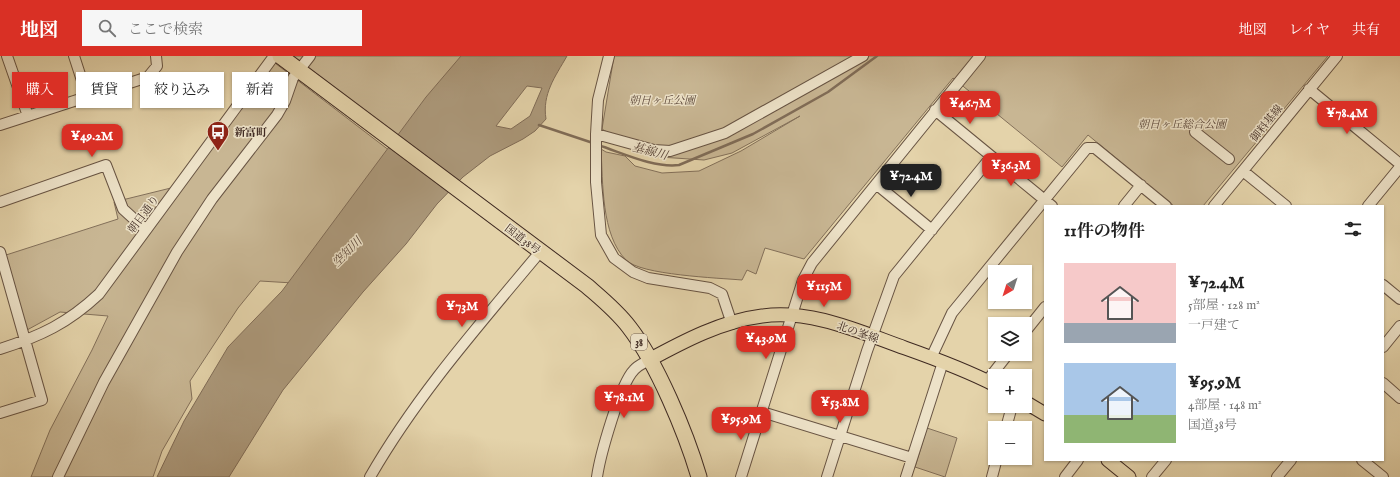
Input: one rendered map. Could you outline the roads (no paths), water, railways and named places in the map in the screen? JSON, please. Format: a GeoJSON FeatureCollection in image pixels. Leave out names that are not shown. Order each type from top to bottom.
{"type":"FeatureCollection","features":[{"type":"Feature","properties":{"kind":"highway","name":"国道38号"},"geometry":{"type":"LineString","coordinates":[[280,56],[534,248],[587,286],[616,313],[629,327],[649,360],[683,432],[698,477]]}},
{"type":"Feature","properties":{"kind":"main road","name":"北の峯線"},"geometry":{"type":"LineString","coordinates":[[649,360],[701,334],[732,324],[761,316],[792,315],[818,319],[873,336],[937,360],[988,382]]}},
{"type":"Feature","properties":{"kind":"main road"},"geometry":{"type":"LineString","coordinates":[[1032,406],[1044,413]]}},
{"type":"Feature","properties":{"kind":"main road"},"geometry":{"type":"LineString","coordinates":[[1109,461],[1128,477]]}},
{"type":"Feature","properties":{"kind":"street"},"geometry":{"type":"LineString","coordinates":[[7,56],[28,116]]}},
{"type":"Feature","properties":{"kind":"street"},"geometry":{"type":"LineString","coordinates":[[74,56],[79,72]]}},
{"type":"Feature","properties":{"kind":"street"},"geometry":{"type":"LineString","coordinates":[[132,82],[148,77],[157,66],[156,56]]}},
{"type":"Feature","properties":{"kind":"street","name":"朝日通り"},"geometry":{"type":"LineString","coordinates":[[0,349],[24,341],[58,326],[82,309],[99,294],[274,56]]}},
{"type":"Feature","properties":{"kind":"street"},"geometry":{"type":"LineString","coordinates":[[58,477],[104,382],[177,252],[212,199],[277,115],[285,101],[293,78],[301,72],[310,56]]}},
{"type":"Feature","properties":{"kind":"street"},"geometry":{"type":"LineString","coordinates":[[609,56],[598,100],[596,134],[596,182],[601,235],[614,258],[633,272],[648,278],[716,290],[722,294],[732,324]]}},
{"type":"Feature","properties":{"kind":"street"},"geometry":{"type":"LineString","coordinates":[[596,134],[654,150],[670,151],[725,133],[864,56]]}},
{"type":"Feature","properties":{"kind":"street"},"geometry":{"type":"LineString","coordinates":[[741,477],[803,280],[812,262],[980,56]]}},
{"type":"Feature","properties":{"kind":"street","name":"御料基線"},"geometry":{"type":"LineString","coordinates":[[1215,205],[1337,56]]}},
{"type":"Feature","properties":{"kind":"street"},"geometry":{"type":"LineString","coordinates":[[1309,89],[1400,165],[1369,205]]}},
{"type":"Feature","properties":{"kind":"street"},"geometry":{"type":"LineString","coordinates":[[0,125],[76,100]]}},
{"type":"Feature","properties":{"kind":"street"},"geometry":{"type":"LineString","coordinates":[[935,110],[1048,203],[1084,150],[1091,147],[1165,205]]}},
{"type":"Feature","properties":{"kind":"street"},"geometry":{"type":"LineString","coordinates":[[1195,132],[1228,159]]}},
{"type":"Feature","properties":{"kind":"street"},"geometry":{"type":"LineString","coordinates":[[827,477],[894,276],[991,157]]}},
{"type":"Feature","properties":{"kind":"street"},"geometry":{"type":"LineString","coordinates":[[0,202],[106,165],[123,209],[146,230]]}},
{"type":"Feature","properties":{"kind":"street"},"geometry":{"type":"LineString","coordinates":[[1243,171],[1285,205]]}},
{"type":"Feature","properties":{"kind":"street"},"geometry":{"type":"LineString","coordinates":[[876,184],[932,230]]}},
{"type":"Feature","properties":{"kind":"street"},"geometry":{"type":"LineString","coordinates":[[1125,205],[1141,185]]}},
{"type":"Feature","properties":{"kind":"street"},"geometry":{"type":"LineString","coordinates":[[906,477],[937,360],[952,313],[1044,208]]}},
{"type":"Feature","properties":{"kind":"street"},"geometry":{"type":"LineString","coordinates":[[370,477],[431,385],[486,315],[534,248]]}},
{"type":"Feature","properties":{"kind":"street"},"geometry":{"type":"LineString","coordinates":[[0,252],[24,341],[42,400],[0,414]]}},
{"type":"Feature","properties":{"kind":"street"},"geometry":{"type":"LineString","coordinates":[[1384,286],[1400,299]]}},
{"type":"Feature","properties":{"kind":"street"},"geometry":{"type":"LineString","coordinates":[[1032,323],[1044,308]]}},
{"type":"Feature","properties":{"kind":"street"},"geometry":{"type":"LineString","coordinates":[[1384,346],[1400,326]]}},
{"type":"Feature","properties":{"kind":"street"},"geometry":{"type":"LineString","coordinates":[[597,477],[613,418],[624,386],[634,369],[649,360]]}},
{"type":"Feature","properties":{"kind":"street"},"geometry":{"type":"LineString","coordinates":[[1384,384],[1400,398]]}},
{"type":"Feature","properties":{"kind":"street"},"geometry":{"type":"LineString","coordinates":[[762,412],[912,458]]}},
{"type":"Feature","properties":{"kind":"street"},"geometry":{"type":"LineString","coordinates":[[1065,477],[1077,461]]}},
{"type":"Feature","properties":{"kind":"street"},"geometry":{"type":"LineString","coordinates":[[1152,477],[1165,461]]}},
{"type":"Feature","properties":{"kind":"street"},"geometry":{"type":"LineString","coordinates":[[1277,477],[1290,461]]}},
{"type":"Feature","properties":{"kind":"street"},"geometry":{"type":"LineString","coordinates":[[1363,461],[1383,477]]}},
{"type":"Feature","properties":{"kind":"street"},"geometry":{"type":"LineString","coordinates":[[992,477],[995,465]]}},
{"type":"Feature","properties":{"kind":"water","name":"空知川"},"geometry":{"type":"Polygon","coordinates":[[[461,56],[567,56],[550,86],[545,110],[546,119],[535,131],[490,156],[463,177],[437,204],[406,244],[363,292],[283,390],[229,477],[157,477],[184,421],[228,347],[282,291],[426,97],[461,56]],[[527,86],[496,126],[511,129],[530,116],[542,88],[527,86]]]}},
{"type":"Feature","properties":{"kind":"waterway","name":"基線川"},"geometry":{"type":"LineString","coordinates":[[598,145],[649,162],[679,165],[753,134],[828,92],[877,56]]}},
{"type":"Feature","properties":{"kind":"waterway","name":"基線川"},"geometry":{"type":"LineString","coordinates":[[539,125],[593,143]]}},
{"type":"Feature","properties":{"kind":"place","name":"新富町"},"geometry":{"type":"Point","coordinates":[218,152]}},
{"type":"Feature","properties":{"kind":"park label","name":"朝日ヶ丘公園"},"geometry":{"type":"Point","coordinates":[662,100]}},
{"type":"Feature","properties":{"kind":"park label","name":"朝日ヶ丘総合公園"},"geometry":{"type":"Point","coordinates":[1182,124]}}]}
